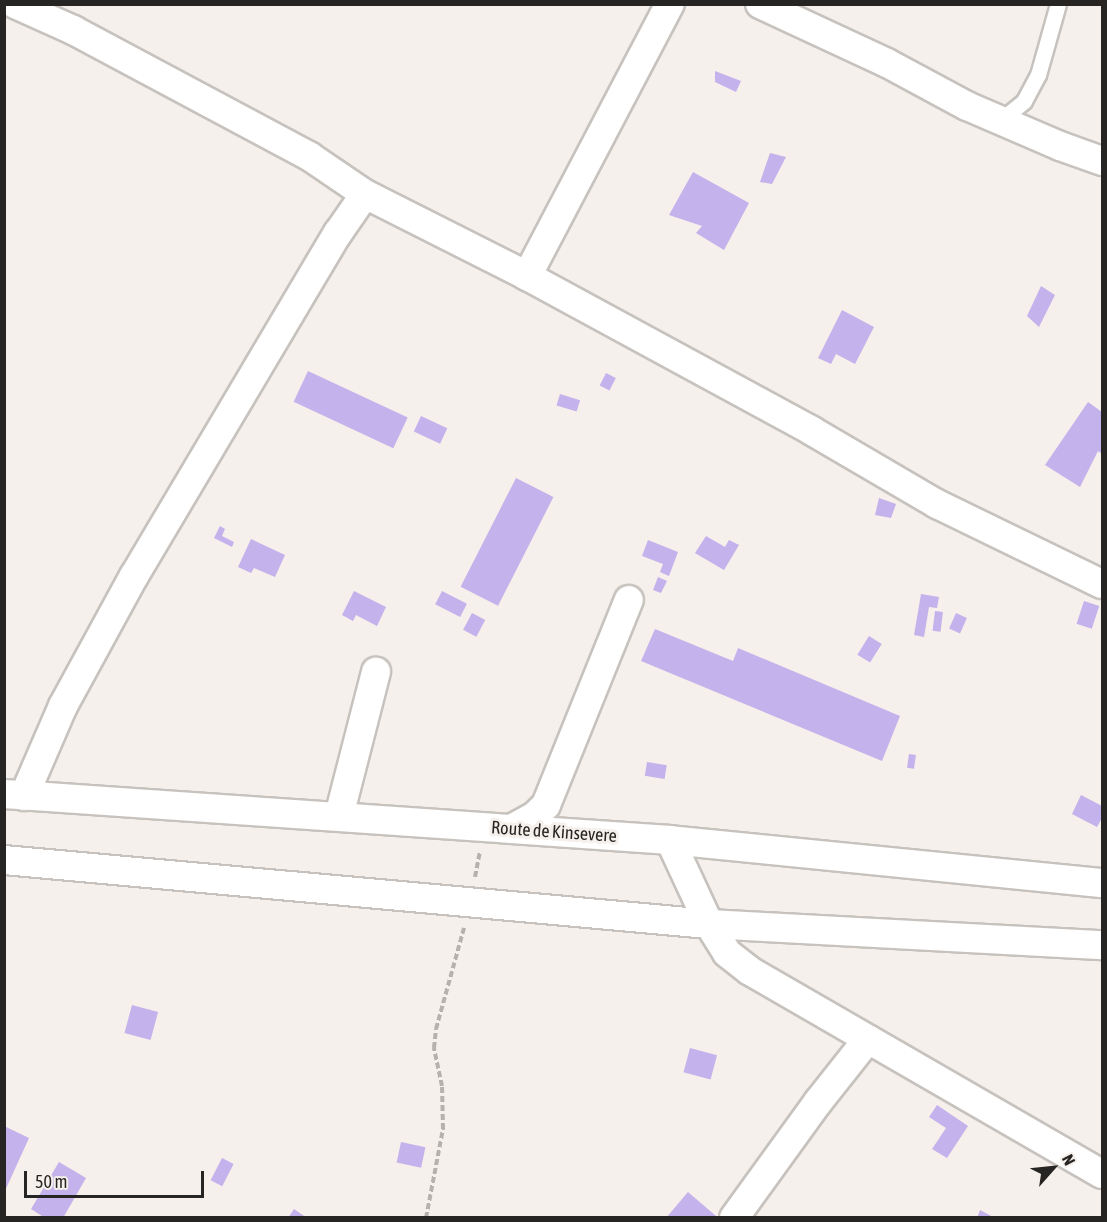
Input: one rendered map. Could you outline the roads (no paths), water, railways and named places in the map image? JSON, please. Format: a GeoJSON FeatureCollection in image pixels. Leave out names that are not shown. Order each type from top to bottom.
{"type":"FeatureCollection","features":[{"type":"Feature","properties":{"kind":"street"},"geometry":{"type":"LineString","coordinates":[[15,4],[73,30],[309,156],[365,194],[527,276],[812,431],[937,504],[1102,584]]}},
{"type":"Feature","properties":{"kind":"street"},"geometry":{"type":"LineString","coordinates":[[527,276],[670,4]]}},
{"type":"Feature","properties":{"kind":"street"},"geometry":{"type":"LineString","coordinates":[[760,4],[887,63],[967,106],[1002,119],[1060,146],[1102,160]]}},
{"type":"Feature","properties":{"kind":"street"},"geometry":{"type":"LineString","coordinates":[[14,795],[134,576],[338,233],[365,194]]}},
{"type":"Feature","properties":{"kind":"street"},"geometry":{"type":"LineString","coordinates":[[513,828],[536,816],[546,805],[629,600]]}},
{"type":"Feature","properties":{"kind":"street"},"geometry":{"type":"LineString","coordinates":[[339,816],[376,672]]}},
{"type":"Feature","properties":{"kind":"street","name":"Route de Kinsevere"},"geometry":{"type":"LineString","coordinates":[[14,795],[670,840],[1102,884]]}},
{"type":"Feature","properties":{"kind":"street"},"geometry":{"type":"LineString","coordinates":[[670,840],[709,924],[727,953],[750,971],[1102,1174]]}},
{"type":"Feature","properties":{"kind":"street"},"geometry":{"type":"LineString","coordinates":[[4,860],[709,924],[1102,945]]}},
{"type":"Feature","properties":{"kind":"street"},"geometry":{"type":"LineString","coordinates":[[734,1218],[868,1039]]}},
{"type":"Feature","properties":{"kind":"lane"},"geometry":{"type":"LineString","coordinates":[[1002,119],[1024,101],[1038,75],[1058,4]]}}]}
